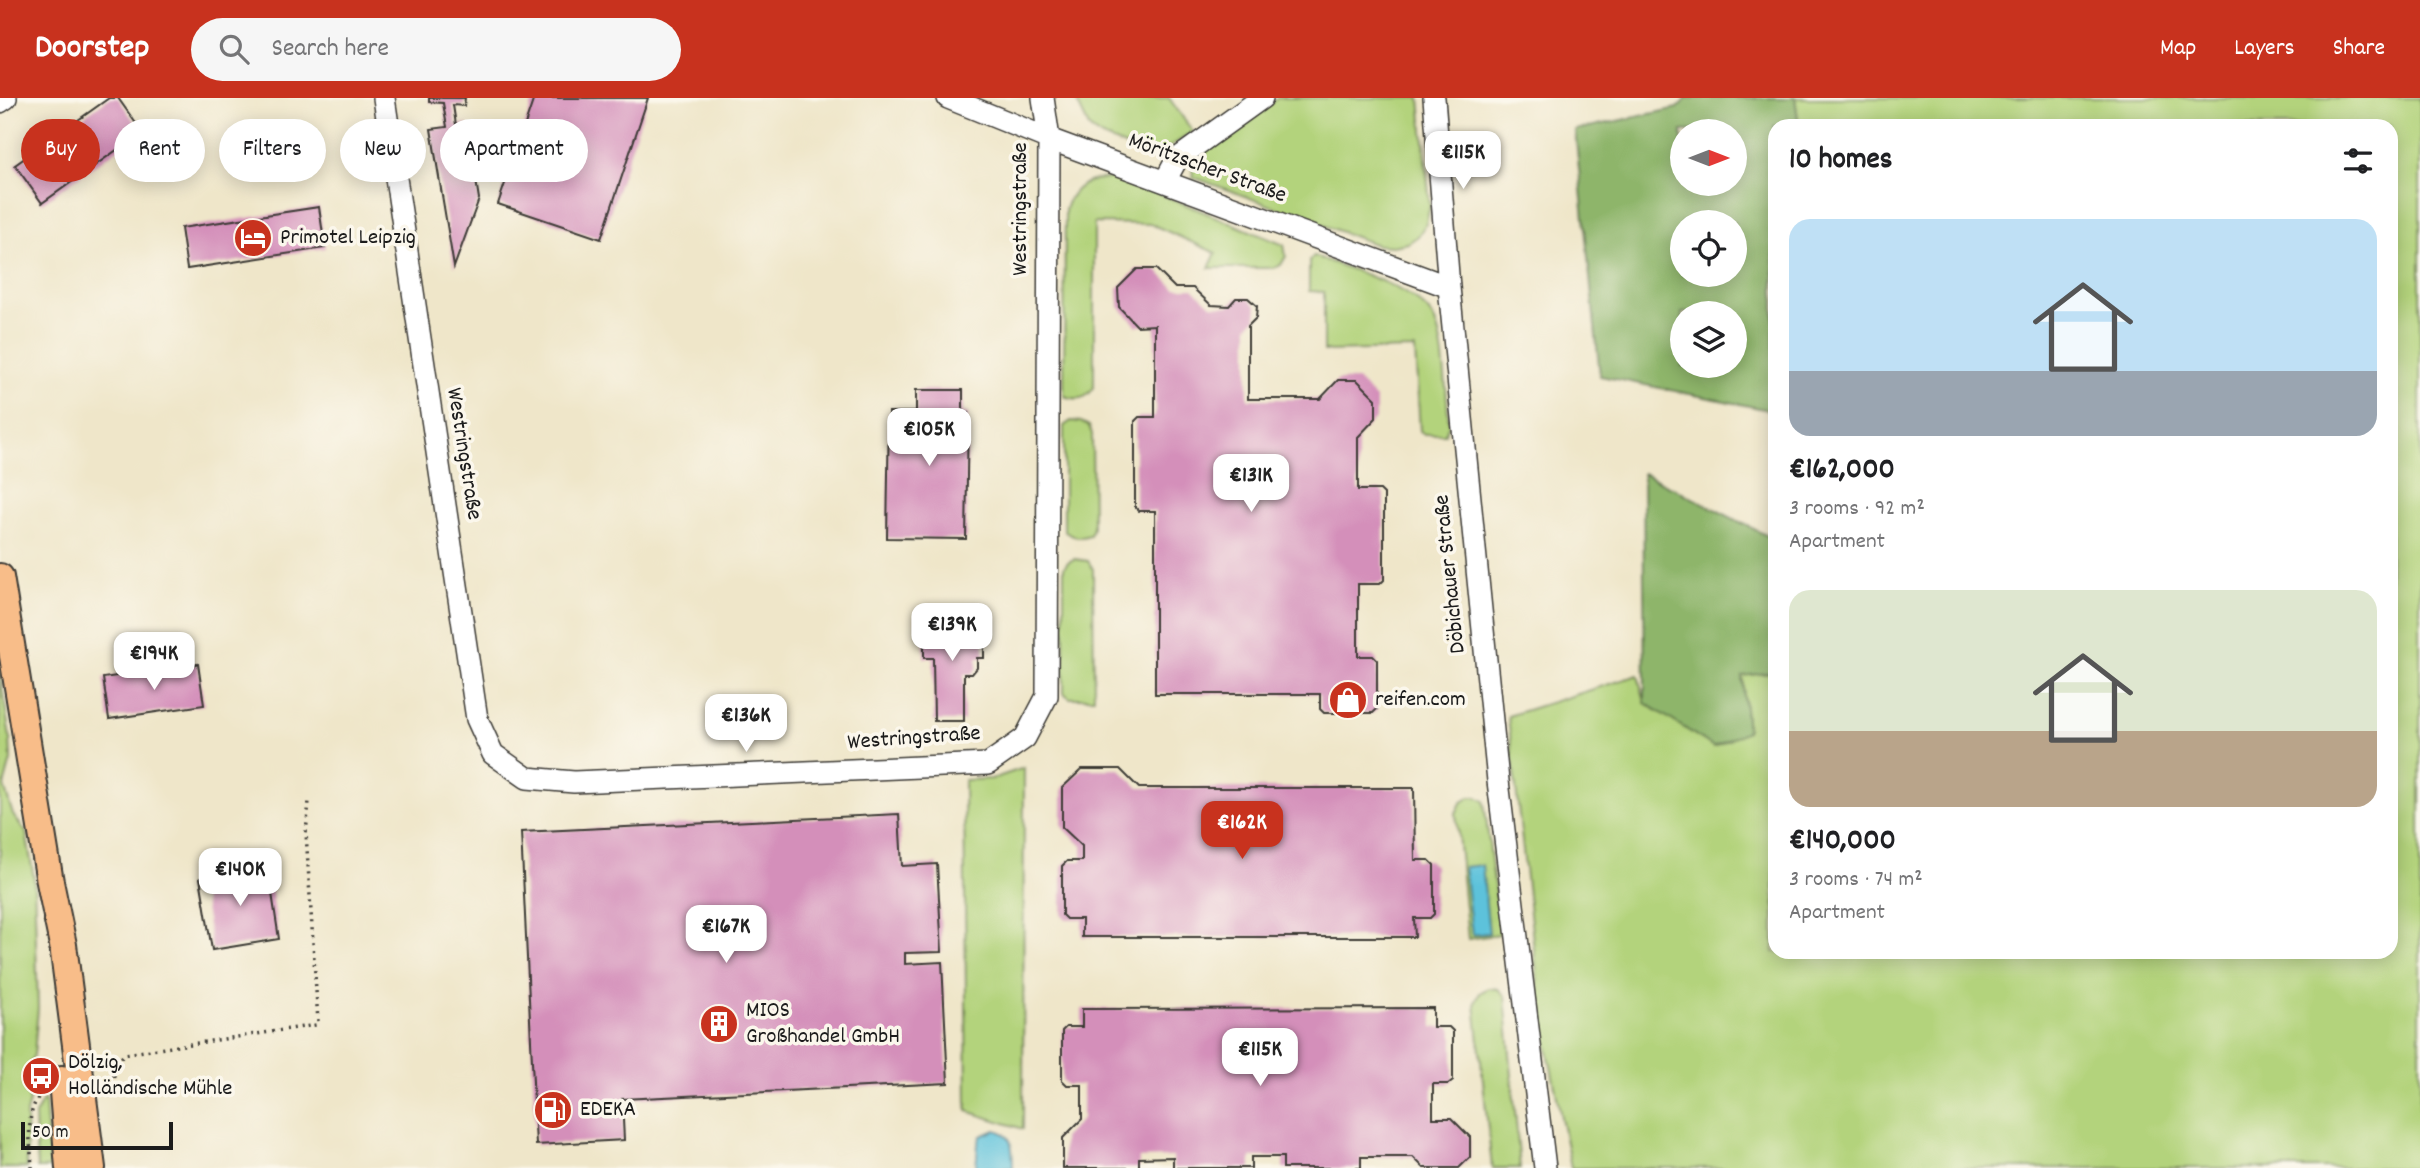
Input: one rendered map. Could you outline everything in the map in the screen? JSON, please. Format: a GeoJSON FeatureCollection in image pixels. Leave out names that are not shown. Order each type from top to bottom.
{"type":"FeatureCollection","features":[{"type":"Feature","properties":{"kind":"main road"},"geometry":{"type":"LineString","coordinates":[[0,577],[64,945],[92,1168]]}},
{"type":"Feature","properties":{"kind":"main road"},"geometry":{"type":"LineString","coordinates":[[51,882],[69,1168]]}},
{"type":"Feature","properties":{"kind":"street"},"geometry":{"type":"LineString","coordinates":[[0,102],[6,98]]}},
{"type":"Feature","properties":{"kind":"street","name":"Westringstraße"},"geometry":{"type":"LineString","coordinates":[[384,98],[477,719],[493,754],[527,778],[574,782],[988,764],[1025,738],[1047,696],[1049,139],[1043,98]]}},
{"type":"Feature","properties":{"kind":"street","name":"Möritzscher Straße"},"geometry":{"type":"LineString","coordinates":[[948,98],[1049,139],[1450,286]]}},
{"type":"Feature","properties":{"kind":"street"},"geometry":{"type":"LineString","coordinates":[[1165,181],[1177,159],[1262,98]]}},
{"type":"Feature","properties":{"kind":"street","name":"Döbichauer Straße"},"geometry":{"type":"LineString","coordinates":[[1434,98],[1498,781],[1545,1168]]}},
{"type":"Feature","properties":{"kind":"path"},"geometry":{"type":"LineString","coordinates":[[107,1098],[118,1061],[125,1054],[316,1025],[318,1022],[306,833],[309,801]]}},
{"type":"Feature","properties":{"kind":"path"},"geometry":{"type":"LineString","coordinates":[[33,1168],[30,1138],[32,1105],[41,1093],[62,1081]]}},
{"type":"Feature","properties":{"kind":"green space"},"geometry":{"type":"Polygon","coordinates":[[[1075,98],[1169,98],[1193,132],[1160,153],[1145,154],[1102,137],[1090,129],[1075,98]]]}},
{"type":"Feature","properties":{"kind":"green space"},"geometry":{"type":"Polygon","coordinates":[[[1278,98],[1420,98],[1430,206],[1426,224],[1418,236],[1408,243],[1377,245],[1193,177],[1195,157],[1278,98]]]}},
{"type":"Feature","properties":{"kind":"green space"},"geometry":{"type":"Polygon","coordinates":[[[1687,98],[1795,98],[1798,119],[1768,119],[1768,410],[1600,376],[1575,130],[1677,108],[1687,98]]]}},
{"type":"Feature","properties":{"kind":"green space"},"geometry":{"type":"Polygon","coordinates":[[[1795,98],[2420,98],[2420,1168],[1571,1168],[1542,1021],[1508,716],[1638,675],[1645,703],[1747,731],[1742,675],[1768,673],[1768,959],[2398,959],[2398,119],[1798,119],[1795,98]]]}},
{"type":"Feature","properties":{"kind":"green space"},"geometry":{"type":"Polygon","coordinates":[[[1112,178],[1131,182],[1284,245],[1286,256],[1281,265],[1273,268],[1209,268],[1216,253],[1151,224],[1094,223],[1094,387],[1082,398],[1074,398],[1064,396],[1065,209],[1072,194],[1082,185],[1112,178]]]}},
{"type":"Feature","properties":{"kind":"green space"},"geometry":{"type":"Polygon","coordinates":[[[1314,256],[1382,281],[1415,299],[1427,310],[1435,322],[1443,357],[1449,424],[1445,434],[1424,434],[1420,431],[1415,349],[1324,351],[1324,292],[1309,291],[1309,261],[1314,256]]]}},
{"type":"Feature","properties":{"kind":"green space"},"geometry":{"type":"Polygon","coordinates":[[[1071,421],[1089,426],[1092,434],[1093,528],[1090,535],[1083,537],[1064,531],[1064,426],[1071,421]]]}},
{"type":"Feature","properties":{"kind":"green space"},"geometry":{"type":"Polygon","coordinates":[[[1643,473],[1768,536],[1768,673],[1742,676],[1747,731],[1714,747],[1645,703],[1643,473]]]}},
{"type":"Feature","properties":{"kind":"green space"},"geometry":{"type":"Polygon","coordinates":[[[1074,559],[1088,561],[1093,569],[1094,698],[1070,698],[1064,693],[1064,567],[1074,559]]]}},
{"type":"Feature","properties":{"kind":"green space"},"geometry":{"type":"Polygon","coordinates":[[[0,673],[11,760],[4,786],[13,815],[26,832],[34,879],[38,1008],[34,1055],[27,1069],[27,1168],[0,1168],[0,673]]]}},
{"type":"Feature","properties":{"kind":"green space"},"geometry":{"type":"Polygon","coordinates":[[[1024,768],[1023,1129],[967,1111],[964,780],[992,779],[1024,768]]]}},
{"type":"Feature","properties":{"kind":"green space"},"geometry":{"type":"Polygon","coordinates":[[[1470,797],[1484,801],[1500,934],[1468,939],[1456,813],[1461,803],[1470,797]]]}},
{"type":"Feature","properties":{"kind":"green space"},"geometry":{"type":"Polygon","coordinates":[[[1488,988],[1498,989],[1505,996],[1520,1168],[1492,1168],[1475,1003],[1480,993],[1488,988]]]}},
{"type":"Feature","properties":{"kind":"green space"},"geometry":{"type":"Polygon","coordinates":[[[43,1100],[50,1168],[37,1168],[35,1115],[43,1100]]]}},
{"type":"Feature","properties":{"kind":"water"},"geometry":{"type":"Polygon","coordinates":[[[1482,865],[1489,933],[1472,935],[1464,867],[1482,865]]]}},
{"type":"Feature","properties":{"kind":"water"},"geometry":{"type":"Polygon","coordinates":[[[995,1130],[1009,1139],[1013,1168],[976,1168],[981,1136],[995,1130]]]}},
{"type":"Feature","properties":{"kind":"building"},"geometry":{"type":"Polygon","coordinates":[[[109,98],[118,98],[133,119],[114,119],[114,152],[100,162],[100,119],[80,119],[109,98]]]}},
{"type":"Feature","properties":{"kind":"building"},"geometry":{"type":"Polygon","coordinates":[[[429,98],[465,98],[464,106],[453,105],[455,119],[446,119],[443,103],[429,102],[429,98]]]}},
{"type":"Feature","properties":{"kind":"building"},"geometry":{"type":"Polygon","coordinates":[[[534,98],[648,98],[601,239],[498,204],[505,182],[588,182],[588,119],[527,119],[534,98]]]}},
{"type":"Feature","properties":{"kind":"building"},"geometry":{"type":"Polygon","coordinates":[[[440,128],[440,182],[476,182],[479,199],[454,267],[431,129],[440,128]]]}},
{"type":"Feature","properties":{"kind":"building"},"geometry":{"type":"Polygon","coordinates":[[[21,161],[21,173],[15,165],[21,161]]]}},
{"type":"Feature","properties":{"kind":"building"},"geometry":{"type":"Polygon","coordinates":[[[27,182],[72,182],[42,203],[27,182]]]}},
{"type":"Feature","properties":{"kind":"building","name":"Primotel Leipzig"},"geometry":{"type":"Polygon","coordinates":[[[319,207],[325,248],[187,269],[181,228],[319,207]]]}},
{"type":"Feature","properties":{"kind":"building"},"geometry":{"type":"Polygon","coordinates":[[[1137,269],[1156,269],[1175,288],[1193,288],[1211,305],[1229,306],[1236,298],[1248,298],[1257,306],[1256,318],[1248,326],[1248,399],[1320,399],[1338,380],[1357,380],[1376,399],[1376,418],[1358,437],[1358,490],[1380,490],[1384,494],[1384,580],[1380,584],[1358,584],[1358,656],[1373,656],[1377,660],[1377,709],[1373,713],[1324,713],[1320,709],[1320,694],[1155,694],[1155,511],[1139,511],[1135,507],[1135,421],[1139,417],[1155,417],[1155,325],[1137,326],[1119,307],[1118,288],[1137,269]]]}},
{"type":"Feature","properties":{"kind":"building"},"geometry":{"type":"Polygon","coordinates":[[[916,390],[963,390],[963,413],[968,413],[966,539],[887,538],[889,412],[916,412],[916,390]]]}},
{"type":"Feature","properties":{"kind":"building"},"geometry":{"type":"Polygon","coordinates":[[[984,621],[984,658],[977,658],[977,668],[972,674],[964,674],[964,721],[934,721],[933,658],[924,658],[924,622],[984,621]]]}},
{"type":"Feature","properties":{"kind":"building"},"geometry":{"type":"Polygon","coordinates":[[[198,664],[204,705],[109,719],[103,678],[198,664]]]}},
{"type":"Feature","properties":{"kind":"building"},"geometry":{"type":"Polygon","coordinates":[[[1082,769],[1120,769],[1139,788],[1414,788],[1415,860],[1429,860],[1434,865],[1434,914],[1430,918],[1414,918],[1415,937],[1082,937],[1082,919],[1066,919],[1062,915],[1062,866],[1067,861],[1082,861],[1082,846],[1062,827],[1062,788],[1082,769]]]}},
{"type":"Feature","properties":{"kind":"building","name":"MIOS Großhandel GmbH"},"geometry":{"type":"Polygon","coordinates":[[[899,814],[902,866],[937,864],[942,952],[905,953],[905,964],[942,962],[948,1083],[622,1099],[624,1140],[536,1145],[521,832],[899,814]]]}},
{"type":"Feature","properties":{"kind":"building"},"geometry":{"type":"Polygon","coordinates":[[[268,867],[279,939],[212,950],[200,878],[268,867]]]}},
{"type":"Feature","properties":{"kind":"building"},"geometry":{"type":"Polygon","coordinates":[[[1433,1008],[1433,1027],[1449,1027],[1453,1031],[1453,1080],[1448,1084],[1433,1084],[1433,1118],[1451,1118],[1470,1137],[1470,1157],[1459,1168],[1424,1168],[1413,1157],[1361,1157],[1361,1168],[1283,1168],[1283,1157],[1251,1157],[1251,1168],[1173,1168],[1173,1157],[1139,1158],[1139,1168],[1063,1168],[1063,1138],[1082,1119],[1082,1085],[1067,1085],[1062,1080],[1062,1031],[1066,1027],[1082,1027],[1082,1009],[1433,1008]]]}},
{"type":"Feature","properties":{"kind":"place","name":"Primotel Leipzig"},"geometry":{"type":"Point","coordinates":[253,238]}},
{"type":"Feature","properties":{"kind":"place","name":"reifen.com"},"geometry":{"type":"Point","coordinates":[1348,700]}},
{"type":"Feature","properties":{"kind":"place","name":"MIOS Großhandel GmbH"},"geometry":{"type":"Point","coordinates":[719,1024]}},
{"type":"Feature","properties":{"kind":"place","name":"Dölzig, Holländische Mühle"},"geometry":{"type":"Point","coordinates":[41,1076]}},
{"type":"Feature","properties":{"kind":"place","name":"EDEKA"},"geometry":{"type":"Point","coordinates":[553,1110]}}]}
